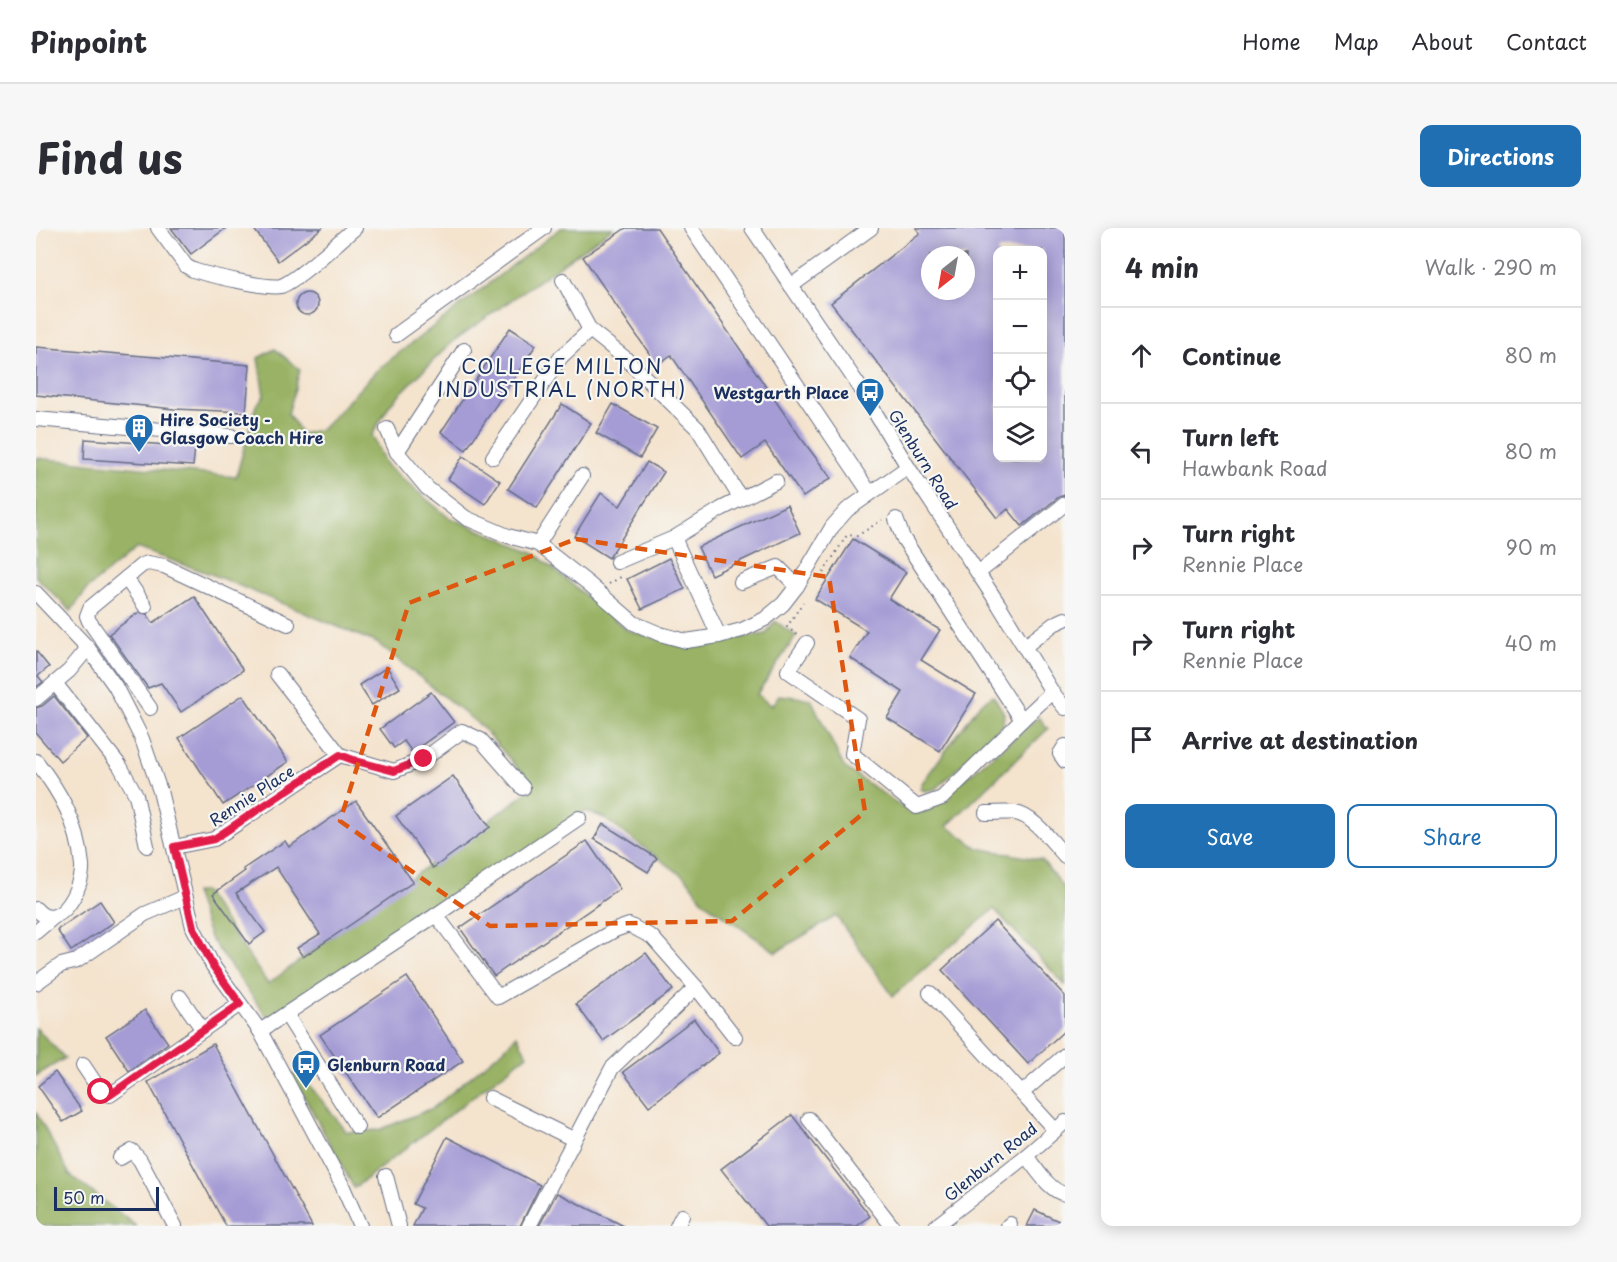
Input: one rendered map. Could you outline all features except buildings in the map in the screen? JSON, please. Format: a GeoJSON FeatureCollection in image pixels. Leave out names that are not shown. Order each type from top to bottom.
{"type":"FeatureCollection","features":[{"type":"Feature","properties":{"kind":"street"},"geometry":{"type":"LineString","coordinates":[[158,228],[186,266],[193,270],[261,285],[280,286],[298,275],[355,228]]}},
{"type":"Feature","properties":{"kind":"street"},"geometry":{"type":"LineString","coordinates":[[396,335],[544,228]]}},
{"type":"Feature","properties":{"kind":"street"},"geometry":{"type":"LineString","coordinates":[[691,228],[870,493]]}},
{"type":"Feature","properties":{"kind":"street","name":"Glenburn Road"},"geometry":{"type":"LineString","coordinates":[[752,228],[859,386],[908,467],[978,573],[1052,692],[1065,708]]}},
{"type":"Feature","properties":{"kind":"street"},"geometry":{"type":"LineString","coordinates":[[791,286],[871,228]]}},
{"type":"Feature","properties":{"kind":"street"},"geometry":{"type":"LineString","coordinates":[[562,280],[590,330],[626,358],[698,429],[741,499]]}},
{"type":"Feature","properties":{"kind":"street"},"geometry":{"type":"LineString","coordinates":[[493,457],[561,357],[590,330]]}},
{"type":"Feature","properties":{"kind":"street"},"geometry":{"type":"LineString","coordinates":[[397,452],[464,350]]}},
{"type":"Feature","properties":{"kind":"street"},"geometry":{"type":"LineString","coordinates":[[436,367],[448,376]]}},
{"type":"Feature","properties":{"kind":"street"},"geometry":{"type":"LineString","coordinates":[[36,419],[231,436]]}},
{"type":"Feature","properties":{"kind":"street"},"geometry":{"type":"LineString","coordinates":[[387,429],[397,452],[427,488],[466,518],[508,536],[538,544],[634,624],[686,641],[742,630],[765,619],[797,586],[832,527],[847,510],[908,467]]}},
{"type":"Feature","properties":{"kind":"street"},"geometry":{"type":"LineString","coordinates":[[538,544],[582,476]]}},
{"type":"Feature","properties":{"kind":"street"},"geometry":{"type":"LineString","coordinates":[[617,562],[674,538],[776,481]]}},
{"type":"Feature","properties":{"kind":"street"},"geometry":{"type":"LineString","coordinates":[[978,573],[1065,504]]}},
{"type":"Feature","properties":{"kind":"street"},"geometry":{"type":"LineString","coordinates":[[896,519],[903,538],[1022,720]]}},
{"type":"Feature","properties":{"kind":"street"},"geometry":{"type":"LineString","coordinates":[[674,538],[719,636]]}},
{"type":"Feature","properties":{"kind":"street"},"geometry":{"type":"LineString","coordinates":[[132,720],[155,705],[88,621],[87,616],[90,608],[142,565],[148,563],[164,566],[288,624]]}},
{"type":"Feature","properties":{"kind":"street"},"geometry":{"type":"LineString","coordinates":[[741,582],[778,567],[797,586]]}},
{"type":"Feature","properties":{"kind":"street"},"geometry":{"type":"LineString","coordinates":[[126,578],[145,606]]}},
{"type":"Feature","properties":{"kind":"street"},"geometry":{"type":"LineString","coordinates":[[36,592],[88,648],[115,686],[142,739],[160,791],[193,927],[213,966],[260,1031],[342,1185],[360,1226]]}},
{"type":"Feature","properties":{"kind":"street"},"geometry":{"type":"LineString","coordinates":[[1024,646],[1054,624],[1065,619]]}},
{"type":"Feature","properties":{"kind":"street"},"geometry":{"type":"LineString","coordinates":[[807,643],[788,671],[858,719],[852,754],[917,807],[942,798],[1052,692]]}},
{"type":"Feature","properties":{"kind":"street"},"geometry":{"type":"LineString","coordinates":[[36,699],[55,683],[88,648]]}},
{"type":"Feature","properties":{"kind":"street"},"geometry":{"type":"LineString","coordinates":[[277,674],[340,755],[394,771],[424,759],[462,731],[481,740],[523,788]]}},
{"type":"Feature","properties":{"kind":"street"},"geometry":{"type":"LineString","coordinates":[[55,683],[120,766],[136,795],[147,846]]}},
{"type":"Feature","properties":{"kind":"street"},"geometry":{"type":"LineString","coordinates":[[1065,746],[1060,754],[1065,761]]}},
{"type":"Feature","properties":{"kind":"street","name":"Rennie Place"},"geometry":{"type":"LineString","coordinates":[[174,847],[214,839],[340,755]]}},
{"type":"Feature","properties":{"kind":"street"},"geometry":{"type":"LineString","coordinates":[[36,761],[61,796],[71,816],[82,864],[82,877],[73,899],[36,932]]}},
{"type":"Feature","properties":{"kind":"street"},"geometry":{"type":"LineString","coordinates":[[986,813],[1017,813],[1025,816],[1065,856]]}},
{"type":"Feature","properties":{"kind":"street"},"geometry":{"type":"LineString","coordinates":[[260,1031],[579,818]]}},
{"type":"Feature","properties":{"kind":"street"},"geometry":{"type":"LineString","coordinates":[[36,983],[61,964],[77,962],[145,914],[185,897]]}},
{"type":"Feature","properties":{"kind":"street"},"geometry":{"type":"LineString","coordinates":[[36,909],[48,918],[55,916]]}},
{"type":"Feature","properties":{"kind":"street"},"geometry":{"type":"LineString","coordinates":[[436,915],[498,997],[615,930],[629,925],[652,937],[696,987],[735,1037]]}},
{"type":"Feature","properties":{"kind":"street"},"geometry":{"type":"LineString","coordinates":[[529,1226],[612,1068],[696,987]]}},
{"type":"Feature","properties":{"kind":"street"},"geometry":{"type":"LineString","coordinates":[[930,993],[1022,1094],[1060,1126]]}},
{"type":"Feature","properties":{"kind":"street"},"geometry":{"type":"LineString","coordinates":[[180,996],[203,1030]]}},
{"type":"Feature","properties":{"kind":"street"},"geometry":{"type":"LineString","coordinates":[[83,1065],[101,1092],[110,1095],[240,1004]]}},
{"type":"Feature","properties":{"kind":"street"},"geometry":{"type":"LineString","coordinates":[[286,1014],[357,1127]]}},
{"type":"Feature","properties":{"kind":"street"},"geometry":{"type":"LineString","coordinates":[[1022,1094],[1065,1055]]}},
{"type":"Feature","properties":{"kind":"street"},"geometry":{"type":"LineString","coordinates":[[490,1098],[573,1139]]}},
{"type":"Feature","properties":{"kind":"street"},"geometry":{"type":"LineString","coordinates":[[809,1119],[892,1226]]}},
{"type":"Feature","properties":{"kind":"street","name":"Glenburn Road"},"geometry":{"type":"LineString","coordinates":[[936,1226],[1026,1156],[1060,1126]]}},
{"type":"Feature","properties":{"kind":"street"},"geometry":{"type":"LineString","coordinates":[[120,1158],[132,1151],[140,1160],[175,1226]]}},
{"type":"Feature","properties":{"kind":"street"},"geometry":{"type":"LineString","coordinates":[[1026,1156],[1048,1183],[1061,1194],[1065,1194]]}},
{"type":"Feature","properties":{"kind":"street"},"geometry":{"type":"LineString","coordinates":[[386,1176],[399,1226]]}},
{"type":"Feature","properties":{"kind":"path"},"geometry":{"type":"LineString","coordinates":[[817,581],[847,535],[857,536],[888,516],[896,519]]}},
{"type":"Feature","properties":{"kind":"path"},"geometry":{"type":"LineString","coordinates":[[596,591],[625,575],[617,562]]}},
{"type":"Feature","properties":{"kind":"path"},"geometry":{"type":"LineString","coordinates":[[805,600],[787,627],[807,643]]}},
{"type":"Feature","properties":{"kind":"highlighted area"},"geometry":{"type":"Polygon","coordinates":[[[576,539],[829,577],[865,812],[732,921],[490,926],[340,821],[409,603],[576,539]]]}},
{"type":"Feature","properties":{"kind":"green space"},"geometry":{"type":"Polygon","coordinates":[[[561,228],[613,228],[452,342],[390,404],[372,435],[386,465],[448,517],[533,552],[627,630],[682,646],[766,634],[775,621],[796,636],[757,694],[771,706],[779,695],[811,699],[844,767],[910,812],[925,812],[1039,717],[1048,729],[947,826],[978,848],[1042,860],[1065,890],[1065,985],[994,909],[893,996],[836,916],[776,952],[704,902],[687,879],[602,817],[586,811],[286,1014],[267,1017],[210,938],[194,893],[204,891],[268,984],[534,787],[482,727],[377,643],[211,574],[136,548],[87,589],[71,611],[36,577],[36,458],[236,477],[256,405],[264,396],[258,358],[275,349],[300,370],[288,414],[302,434],[322,429],[377,370],[561,228]]]}},
{"type":"Feature","properties":{"kind":"green space"},"geometry":{"type":"Polygon","coordinates":[[[993,695],[1004,713],[1003,725],[936,789],[925,791],[920,789],[922,783],[980,704],[993,695]]]}},
{"type":"Feature","properties":{"kind":"green space"},"geometry":{"type":"Polygon","coordinates":[[[36,1028],[65,1058],[36,1076],[36,1028]]]}},
{"type":"Feature","properties":{"kind":"green space"},"geometry":{"type":"Polygon","coordinates":[[[517,1035],[527,1055],[354,1188],[292,1074],[302,1076],[347,1132],[379,1130],[433,1108],[504,1049],[517,1035]]]}},
{"type":"Feature","properties":{"kind":"green space"},"geometry":{"type":"Polygon","coordinates":[[[36,1112],[70,1175],[136,1226],[36,1226],[36,1112]]]}},
{"type":"Feature","properties":{"kind":"place","name":"Westgarth Place"},"geometry":{"type":"Point","coordinates":[870,418]}},
{"type":"Feature","properties":{"kind":"place","name":"Hire Society - Glasgow Coach Hire"},"geometry":{"type":"Point","coordinates":[139,454]}},
{"type":"Feature","properties":{"kind":"place","name":"Glenburn Road"},"geometry":{"type":"Point","coordinates":[306,1090]}},
{"type":"Feature","properties":{"kind":"district","name":"COLLEGE MILTON INDUSTRIAL (NORTH)"},"geometry":{"type":"Point","coordinates":[562,378]}},
{"type":"Feature","properties":{"kind":"route"},"geometry":{"type":"LineString","coordinates":[[101,1092],[110,1095],[240,1004],[213,966],[193,927],[174,847],[214,839],[340,755],[394,771],[424,759]]}}]}
